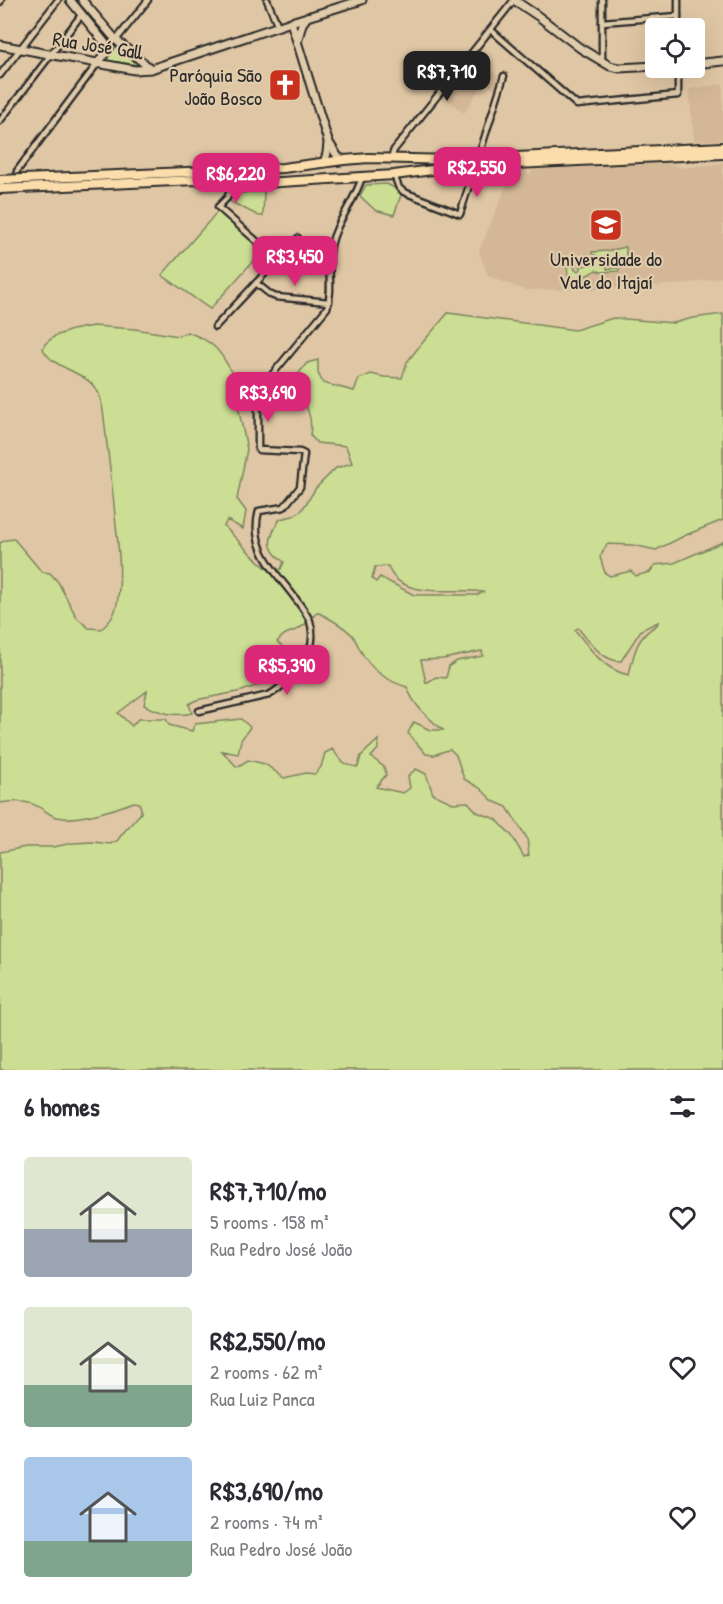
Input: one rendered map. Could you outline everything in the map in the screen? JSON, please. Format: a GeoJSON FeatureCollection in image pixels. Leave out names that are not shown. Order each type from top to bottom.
{"type":"FeatureCollection","features":[{"type":"Feature","properties":{"kind":"main road"},"geometry":{"type":"LineString","coordinates":[[70,0],[109,48]]}},
{"type":"Feature","properties":{"kind":"main road"},"geometry":{"type":"LineString","coordinates":[[82,0],[116,40],[151,69]]}},
{"type":"Feature","properties":{"kind":"main road"},"geometry":{"type":"LineString","coordinates":[[333,9],[341,0]]}},
{"type":"Feature","properties":{"kind":"main road"},"geometry":{"type":"LineString","coordinates":[[514,0],[538,15],[558,33],[609,66],[619,68],[645,67]]}},
{"type":"Feature","properties":{"kind":"main road","name":"Rua José Gall"},"geometry":{"type":"LineString","coordinates":[[0,45],[135,70],[151,69],[359,1]]}},
{"type":"Feature","properties":{"kind":"main road"},"geometry":{"type":"LineString","coordinates":[[298,39],[302,24],[309,16]]}},
{"type":"Feature","properties":{"kind":"main road"},"geometry":{"type":"LineString","coordinates":[[291,22],[328,141],[338,157],[344,160]]}},
{"type":"Feature","properties":{"kind":"main road"},"geometry":{"type":"LineString","coordinates":[[98,63],[116,40]]}},
{"type":"Feature","properties":{"kind":"main road"},"geometry":{"type":"LineString","coordinates":[[705,63],[723,61]]}},
{"type":"Feature","properties":{"kind":"main road"},"geometry":{"type":"LineString","coordinates":[[324,163],[328,141]]}},
{"type":"Feature","properties":{"kind":"main road"},"geometry":{"type":"LineString","coordinates":[[0,180],[287,167],[344,160],[391,158],[453,160],[723,147]]}},
{"type":"Feature","properties":{"kind":"main road"},"geometry":{"type":"LineString","coordinates":[[0,189],[188,180],[248,184],[394,175],[455,167],[723,154]]}},
{"type":"Feature","properties":{"kind":"main road"},"geometry":{"type":"LineString","coordinates":[[391,158],[398,166],[394,175]]}},
{"type":"Feature","properties":{"kind":"main road"},"geometry":{"type":"LineString","coordinates":[[236,184],[248,169]]}},
{"type":"Feature","properties":{"kind":"street"},"geometry":{"type":"LineString","coordinates":[[0,75],[58,0]]}},
{"type":"Feature","properties":{"kind":"street"},"geometry":{"type":"LineString","coordinates":[[88,7],[93,0]]}},
{"type":"Feature","properties":{"kind":"street"},"geometry":{"type":"LineString","coordinates":[[116,40],[148,0]]}},
{"type":"Feature","properties":{"kind":"street"},"geometry":{"type":"LineString","coordinates":[[267,0],[278,26]]}},
{"type":"Feature","properties":{"kind":"street"},"geometry":{"type":"LineString","coordinates":[[391,158],[394,150],[514,0]]}},
{"type":"Feature","properties":{"kind":"street"},"geometry":{"type":"LineString","coordinates":[[602,0],[602,61]]}},
{"type":"Feature","properties":{"kind":"street"},"geometry":{"type":"LineString","coordinates":[[602,22],[678,16],[678,0]]}},
{"type":"Feature","properties":{"kind":"street"},"geometry":{"type":"LineString","coordinates":[[0,121],[82,14]]}},
{"type":"Feature","properties":{"kind":"street"},"geometry":{"type":"LineString","coordinates":[[491,30],[578,105],[678,95],[678,78]]}},
{"type":"Feature","properties":{"kind":"street"},"geometry":{"type":"LineString","coordinates":[[18,171],[98,63]]}},
{"type":"Feature","properties":{"kind":"street"},"geometry":{"type":"LineString","coordinates":[[480,152],[504,76]]}},
{"type":"Feature","properties":{"kind":"street"},"geometry":{"type":"LineString","coordinates":[[394,175],[399,188],[404,192],[460,214],[472,176]]}},
{"type":"Feature","properties":{"kind":"street"},"geometry":{"type":"LineString","coordinates":[[199,711],[275,692],[309,654],[312,637],[310,621],[268,562],[257,535],[259,511],[284,507],[300,487],[304,454],[259,450],[258,396],[261,388],[320,317],[329,302],[330,249],[334,235],[362,177]]}},
{"type":"Feature","properties":{"kind":"street"},"geometry":{"type":"LineString","coordinates":[[236,184],[218,207],[278,260]]}},
{"type":"Feature","properties":{"kind":"street"},"geometry":{"type":"LineString","coordinates":[[215,327],[298,238]]}},
{"type":"Feature","properties":{"kind":"street"},"geometry":{"type":"LineString","coordinates":[[256,283],[276,297],[329,302]]}},
{"type":"Feature","properties":{"kind":"shaded area"},"geometry":{"type":"Polygon","coordinates":[[[475,56],[498,76],[496,91],[466,68],[475,56]]]}},
{"type":"Feature","properties":{"kind":"shaded area"},"geometry":{"type":"Polygon","coordinates":[[[463,71],[482,85],[464,113],[443,96],[463,71]]]}},
{"type":"Feature","properties":{"kind":"shaded area"},"geometry":{"type":"Polygon","coordinates":[[[723,84],[723,140],[694,141],[689,89],[723,84]]]}},
{"type":"Feature","properties":{"kind":"shaded area","name":"Universidade do Vale do Itajaí"},"geometry":{"type":"Polygon","coordinates":[[[667,163],[683,168],[723,163],[723,277],[684,284],[525,290],[488,276],[479,251],[508,182],[505,171],[510,178],[517,181],[521,170],[527,170],[528,174],[531,174],[531,170],[667,163]]]}},
{"type":"Feature","properties":{"kind":"green space"},"geometry":{"type":"Polygon","coordinates":[[[118,44],[138,61],[139,65],[106,59],[118,44]]]}},
{"type":"Feature","properties":{"kind":"green space"},"geometry":{"type":"Polygon","coordinates":[[[387,184],[402,192],[394,215],[375,210],[360,196],[366,185],[387,184]]]}},
{"type":"Feature","properties":{"kind":"green space"},"geometry":{"type":"Polygon","coordinates":[[[264,191],[263,216],[229,201],[241,193],[264,191]]]}},
{"type":"Feature","properties":{"kind":"green space"},"geometry":{"type":"Polygon","coordinates":[[[218,211],[263,250],[210,309],[162,275],[218,211]]]}},
{"type":"Feature","properties":{"kind":"green space"},"geometry":{"type":"Polygon","coordinates":[[[626,247],[626,260],[610,260],[607,263],[607,269],[619,268],[619,271],[596,270],[578,278],[568,275],[567,265],[574,266],[575,270],[579,271],[581,266],[588,265],[587,255],[591,262],[592,259],[599,257],[593,255],[592,252],[626,247]]]}},
{"type":"Feature","properties":{"kind":"green space"},"geometry":{"type":"Polygon","coordinates":[[[448,313],[575,330],[613,318],[674,323],[723,314],[723,520],[656,550],[633,545],[607,544],[600,557],[605,573],[610,576],[631,571],[636,576],[650,572],[655,565],[674,563],[723,542],[723,1070],[0,1070],[0,852],[73,843],[110,844],[117,841],[141,813],[139,803],[134,802],[75,818],[55,816],[26,802],[0,803],[0,543],[14,539],[42,572],[50,573],[58,582],[77,618],[89,628],[101,629],[111,619],[116,608],[119,588],[118,547],[101,399],[94,386],[87,380],[48,356],[43,349],[45,344],[55,336],[93,326],[135,329],[178,336],[187,332],[215,347],[228,365],[242,395],[236,397],[247,449],[237,499],[246,511],[243,529],[227,520],[224,526],[253,557],[273,573],[281,569],[284,562],[273,552],[270,542],[280,519],[293,516],[302,510],[316,488],[336,468],[352,463],[346,446],[317,443],[310,435],[309,413],[292,382],[307,363],[318,360],[318,373],[323,383],[354,391],[359,379],[371,374],[402,378],[407,362],[448,313]],[[388,566],[375,567],[372,579],[376,582],[380,577],[414,595],[477,595],[483,592],[416,588],[394,577],[388,566]],[[317,612],[303,626],[285,634],[277,642],[293,660],[290,669],[274,684],[263,683],[242,691],[196,700],[189,704],[192,713],[179,715],[144,705],[147,691],[118,713],[132,726],[138,719],[166,719],[169,725],[192,731],[195,724],[241,719],[250,727],[241,740],[238,754],[222,751],[237,767],[248,760],[265,764],[284,778],[306,773],[315,774],[321,767],[325,753],[333,749],[343,762],[358,767],[361,756],[378,740],[378,749],[371,757],[384,767],[386,775],[376,787],[403,793],[410,788],[408,776],[416,769],[426,774],[433,794],[453,803],[468,802],[477,812],[496,819],[512,836],[524,857],[529,855],[527,838],[507,807],[493,801],[480,788],[464,779],[456,755],[450,749],[434,755],[426,754],[408,733],[414,722],[430,730],[443,730],[417,706],[407,687],[393,682],[375,670],[353,636],[345,629],[317,612]],[[658,622],[641,630],[621,661],[602,654],[578,628],[575,630],[592,652],[605,664],[620,673],[629,675],[640,640],[658,622]],[[482,651],[443,659],[421,660],[426,683],[436,677],[446,678],[449,666],[457,661],[483,656],[482,651]]]}},
{"type":"Feature","properties":{"kind":"place","name":"Paróquia São João Bosco"},"geometry":{"type":"Point","coordinates":[285,85]}},
{"type":"Feature","properties":{"kind":"place","name":"Universidade do Vale do Itajaí"},"geometry":{"type":"Point","coordinates":[606,225]}}]}
